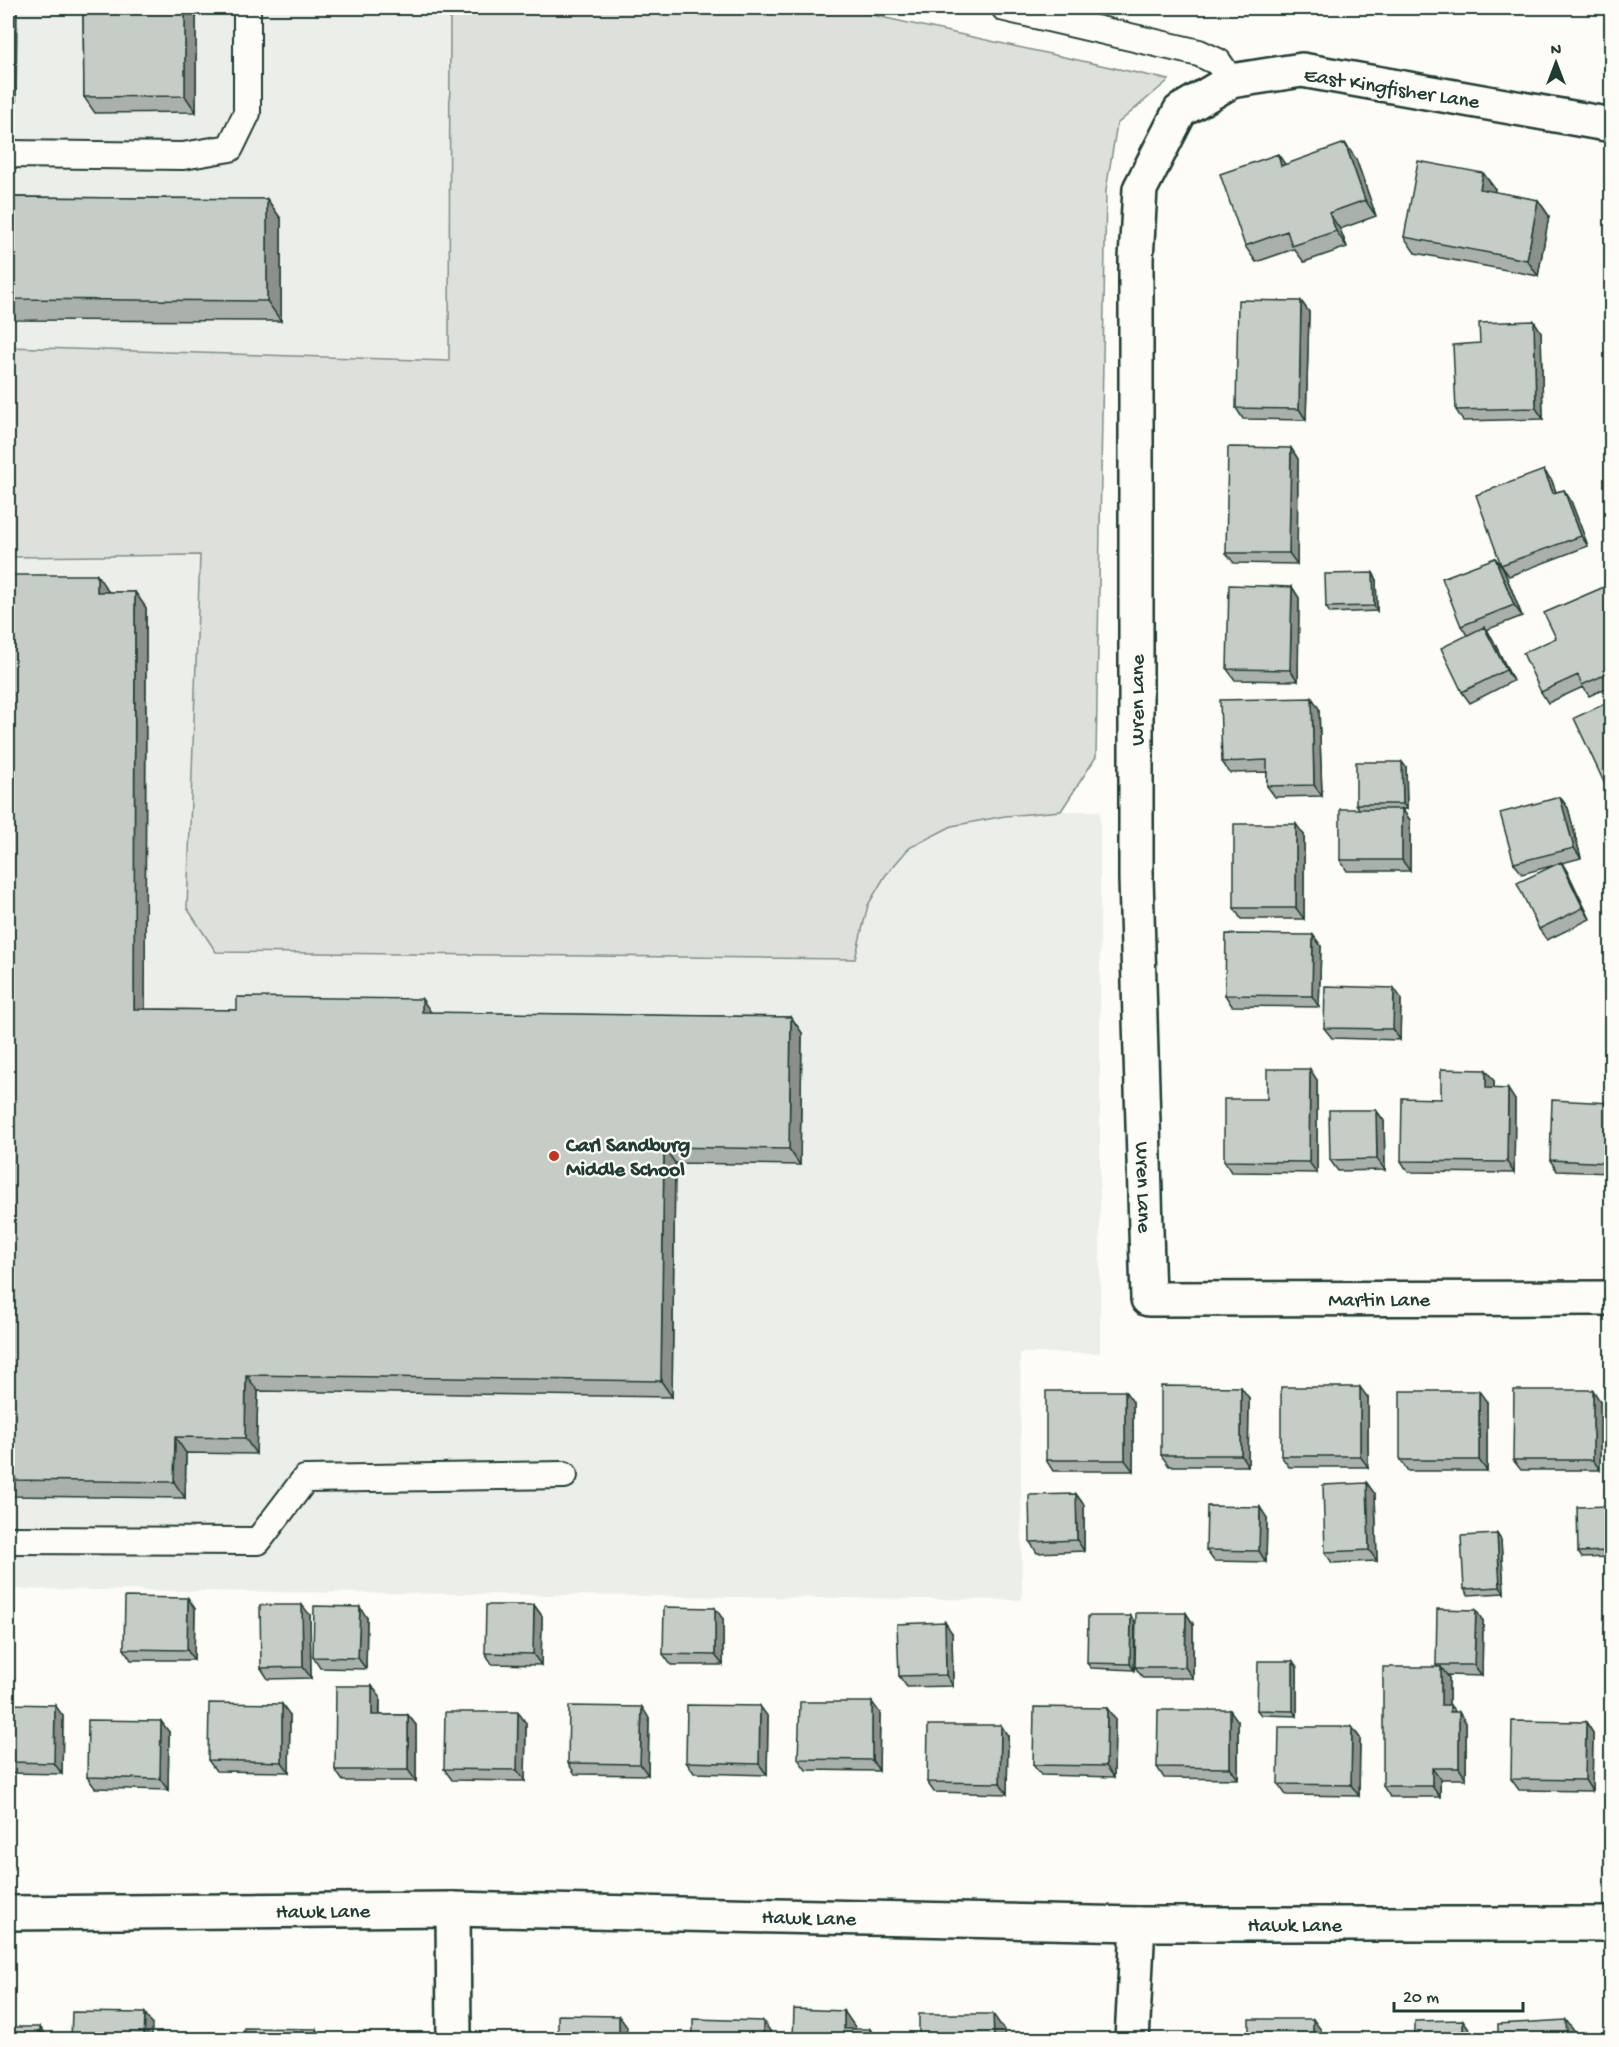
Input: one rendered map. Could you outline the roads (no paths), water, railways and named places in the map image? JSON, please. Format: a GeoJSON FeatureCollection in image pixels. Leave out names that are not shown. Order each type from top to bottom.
{"type":"FeatureCollection","features":[{"type":"Feature","properties":{"kind":"street","name":"East Kingfisher Lane"},"geometry":{"type":"LineString","coordinates":[[1180,111],[1231,81],[1302,70],[1611,125]]}},
{"type":"Feature","properties":{"kind":"street","name":"Wren Lane"},"geometry":{"type":"LineString","coordinates":[[1148,1299],[1136,878],[1136,259],[1140,189],[1180,111]]}},
{"type":"Feature","properties":{"kind":"street","name":"Martin Lane"},"geometry":{"type":"LineString","coordinates":[[1148,1299],[1611,1298]]}},
{"type":"Feature","properties":{"kind":"street","name":"Hawk Lane"},"geometry":{"type":"LineString","coordinates":[[8,1913],[453,1909],[1137,1924],[1611,1924]]}},
{"type":"Feature","properties":{"kind":"street"},"geometry":{"type":"LineString","coordinates":[[453,1909],[454,2040]]}},
{"type":"Feature","properties":{"kind":"street"},"geometry":{"type":"LineString","coordinates":[[1132,2040],[1137,1924]]}},
{"type":"Feature","properties":{"kind":"lane"},"geometry":{"type":"LineString","coordinates":[[8,154],[183,156],[230,148],[247,113],[247,8]]}},
{"type":"Feature","properties":{"kind":"lane"},"geometry":{"type":"LineString","coordinates":[[1005,8],[1199,53],[1218,62],[1231,81]]}},
{"type":"Feature","properties":{"kind":"lane"},"geometry":{"type":"LineString","coordinates":[[8,1540],[258,1541],[305,1479],[564,1475]]}},
{"type":"Feature","properties":{"kind":"place","name":"Carl Sandburg Middle School"},"geometry":{"type":"Point","coordinates":[554,1156]}}]}
